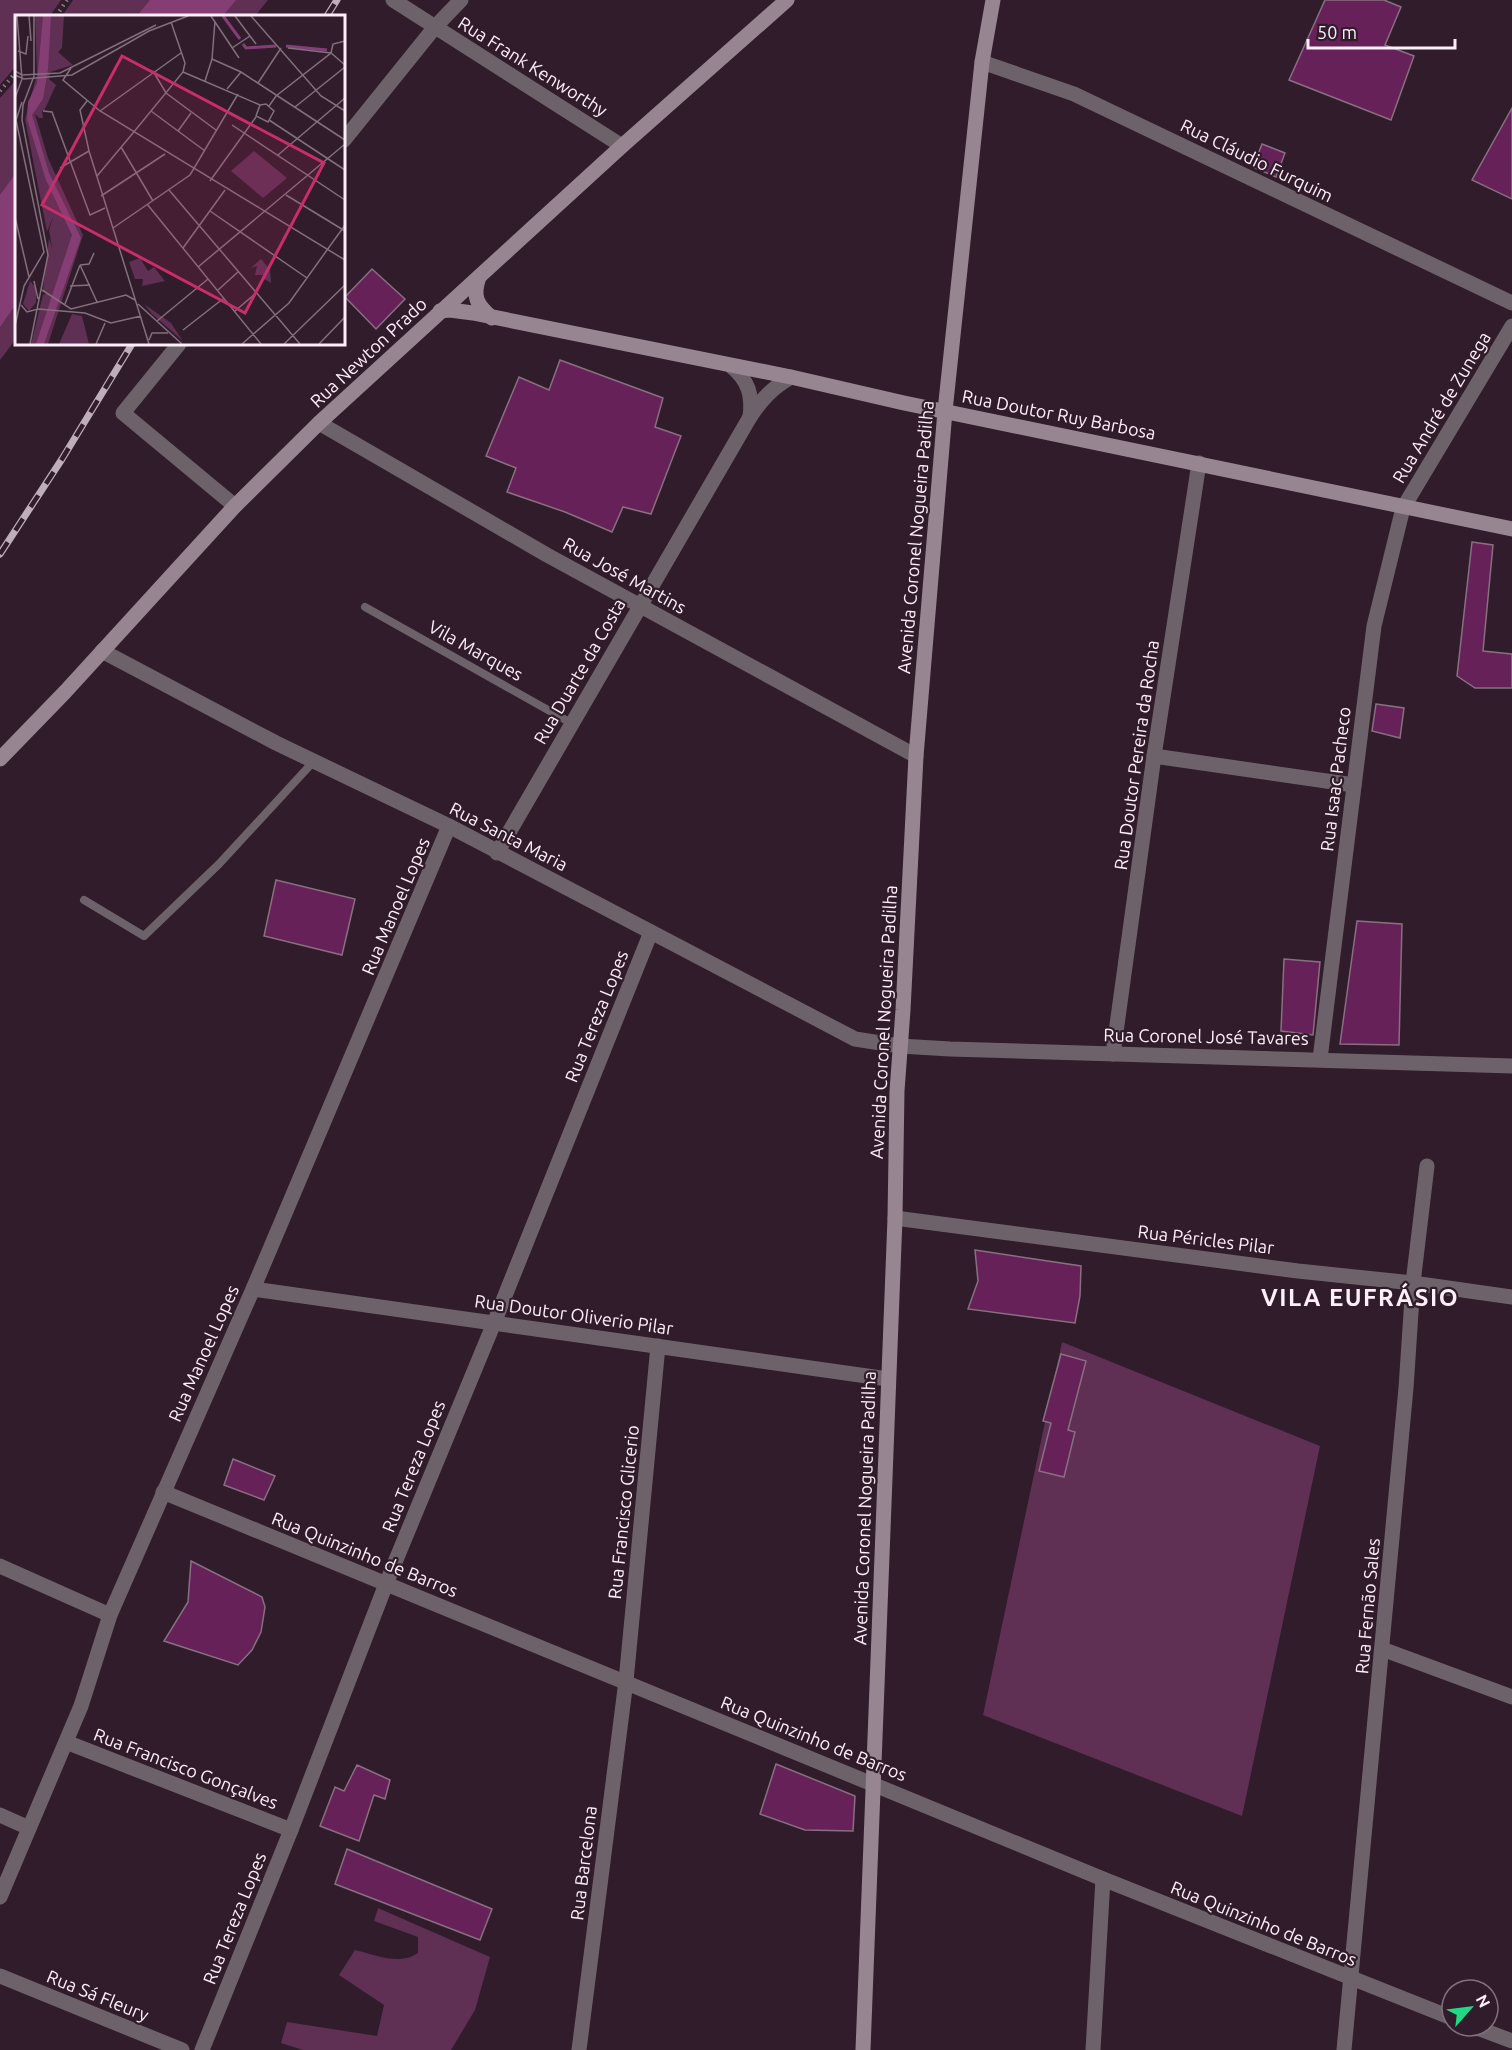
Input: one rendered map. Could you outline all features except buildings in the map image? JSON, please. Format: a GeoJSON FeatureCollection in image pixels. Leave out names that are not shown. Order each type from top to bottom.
{"type":"FeatureCollection","features":[{"type":"Feature","properties":{"kind":"main road","name":"Rua Newton Prado"},"geometry":{"type":"LineString","coordinates":[[0,759],[235,506],[319,423],[622,146],[787,0]]}},
{"type":"Feature","properties":{"kind":"main road","name":"Avenida Coronel Nogueira Padilha"},"geometry":{"type":"LineString","coordinates":[[862,2050],[895,1218],[897,1091],[916,756],[945,411],[982,62],[993,0]]}},
{"type":"Feature","properties":{"kind":"main road"},"geometry":{"type":"LineString","coordinates":[[479,277],[475,288],[477,302],[492,318]]}},
{"type":"Feature","properties":{"kind":"main road","name":"Rua Doutor Ruy Barbosa"},"geometry":{"type":"LineString","coordinates":[[440,312],[458,311],[791,377],[1403,508],[1512,529]]}},
{"type":"Feature","properties":{"kind":"street","name":"Rua Frank Kenworthy"},"geometry":{"type":"LineString","coordinates":[[393,0],[622,146]]}},
{"type":"Feature","properties":{"kind":"street"},"geometry":{"type":"LineString","coordinates":[[345,139],[435,27],[461,0]]}},
{"type":"Feature","properties":{"kind":"street","name":"Rua Cláudio Furquim"},"geometry":{"type":"LineString","coordinates":[[982,62],[1074,94],[1512,303]]}},
{"type":"Feature","properties":{"kind":"street","name":"Rua André de Zunega"},"geometry":{"type":"LineString","coordinates":[[1403,508],[1512,326]]}},
{"type":"Feature","properties":{"kind":"street"},"geometry":{"type":"LineString","coordinates":[[178,345],[123,413],[235,506]]}},
{"type":"Feature","properties":{"kind":"street"},"geometry":{"type":"LineString","coordinates":[[731,366],[747,384],[752,405],[750,417]]}},
{"type":"Feature","properties":{"kind":"street","name":"Rua Duarte da Costa"},"geometry":{"type":"LineString","coordinates":[[498,853],[571,723],[750,417],[773,388],[791,377]]}},
{"type":"Feature","properties":{"kind":"street","name":"Rua José Martins"},"geometry":{"type":"LineString","coordinates":[[319,423],[640,605],[916,756]]}},
{"type":"Feature","properties":{"kind":"street","name":"Rua Doutor Pereira da Rocha"},"geometry":{"type":"LineString","coordinates":[[1113,1054],[1154,756],[1199,463]]}},
{"type":"Feature","properties":{"kind":"street","name":"Rua Isaac Pacheco"},"geometry":{"type":"LineString","coordinates":[[1320,1059],[1374,626],[1403,508]]}},
{"type":"Feature","properties":{"kind":"street","name":"Rua Santa Maria"},"geometry":{"type":"LineString","coordinates":[[102,651],[314,761],[449,826],[855,1039],[900,1046]]}},
{"type":"Feature","properties":{"kind":"street"},"geometry":{"type":"LineString","coordinates":[[1154,756],[1354,785]]}},
{"type":"Feature","properties":{"kind":"street","name":"Rua Manoel Lopes"},"geometry":{"type":"LineString","coordinates":[[0,1897],[81,1706],[110,1615],[253,1288],[449,826]]}},
{"type":"Feature","properties":{"kind":"street","name":"Rua Tereza Lopes"},"geometry":{"type":"LineString","coordinates":[[202,2050],[291,1830],[386,1584],[651,932]]}},
{"type":"Feature","properties":{"kind":"street","name":"Rua Coronel José Tavares"},"geometry":{"type":"LineString","coordinates":[[900,1046],[1512,1066]]}},
{"type":"Feature","properties":{"kind":"street","name":"Rua Fernão Sales"},"geometry":{"type":"LineString","coordinates":[[1344,2050],[1383,1649],[1413,1283],[1427,1166]]}},
{"type":"Feature","properties":{"kind":"street","name":"Rua Péricles Pilar"},"geometry":{"type":"LineString","coordinates":[[895,1218],[1298,1271],[1413,1283],[1512,1298]]}},
{"type":"Feature","properties":{"kind":"street","name":"Rua Doutor Oliverio Pilar"},"geometry":{"type":"LineString","coordinates":[[253,1288],[888,1379]]}},
{"type":"Feature","properties":{"kind":"street","name":"Rua Francisco Glicerio"},"geometry":{"type":"LineString","coordinates":[[626,1681],[658,1346]]}},
{"type":"Feature","properties":{"kind":"street","name":"Rua Quinzinho de Barros"},"geometry":{"type":"LineString","coordinates":[[163,1492],[1350,1980],[1440,2014]]}},
{"type":"Feature","properties":{"kind":"street"},"geometry":{"type":"LineString","coordinates":[[0,1566],[110,1615]]}},
{"type":"Feature","properties":{"kind":"street"},"geometry":{"type":"LineString","coordinates":[[1383,1649],[1512,1697]]}},
{"type":"Feature","properties":{"kind":"street","name":"Rua Barcelona"},"geometry":{"type":"LineString","coordinates":[[579,2050],[626,1681]]}},
{"type":"Feature","properties":{"kind":"street","name":"Rua Francisco Gonçalves"},"geometry":{"type":"LineString","coordinates":[[66,1742],[291,1830]]}},
{"type":"Feature","properties":{"kind":"street"},"geometry":{"type":"LineString","coordinates":[[0,1815],[28,1828]]}},
{"type":"Feature","properties":{"kind":"street"},"geometry":{"type":"LineString","coordinates":[[1093,2050],[1103,1879]]}},
{"type":"Feature","properties":{"kind":"street","name":"Rua Sá Fleury"},"geometry":{"type":"LineString","coordinates":[[0,1976],[182,2050]]}},
{"type":"Feature","properties":{"kind":"lane","name":"Vila Marques"},"geometry":{"type":"LineString","coordinates":[[365,607],[571,723]]}},
{"type":"Feature","properties":{"kind":"lane"},"geometry":{"type":"LineString","coordinates":[[84,900],[144,936],[219,864],[314,761]]}},
{"type":"Feature","properties":{"kind":"path"},"geometry":{"type":"LineString","coordinates":[[57,15],[66,0]]}},
{"type":"Feature","properties":{"kind":"path"},"geometry":{"type":"LineString","coordinates":[[0,91],[15,73]]}},
{"type":"Feature","properties":{"kind":"shaded area"},"geometry":{"type":"Polygon","coordinates":[[[0,0],[61,0],[51,15],[15,15],[15,67],[0,85],[0,0]]]}},
{"type":"Feature","properties":{"kind":"shaded area"},"geometry":{"type":"Polygon","coordinates":[[[73,0],[268,0],[256,15],[63,15],[73,0]]]}},
{"type":"Feature","properties":{"kind":"shaded area"},"geometry":{"type":"Polygon","coordinates":[[[150,0],[236,0],[224,15],[138,15],[150,0]]]}},
{"type":"Feature","properties":{"kind":"shaded area"},"geometry":{"type":"Polygon","coordinates":[[[15,81],[15,340],[0,360],[0,98],[15,81]]]}},
{"type":"Feature","properties":{"kind":"shaded area"},"geometry":{"type":"Polygon","coordinates":[[[15,174],[15,305],[0,327],[0,195],[15,174]]]}},
{"type":"Feature","properties":{"kind":"shaded area"},"geometry":{"type":"Polygon","coordinates":[[[1062,1342],[1320,1446],[1242,1816],[983,1715],[1062,1342]]]}},
{"type":"Feature","properties":{"kind":"shaded area"},"geometry":{"type":"Polygon","coordinates":[[[378,1908],[490,1957],[475,2010],[451,2050],[303,2050],[281,2043],[287,2022],[377,2036],[384,2005],[339,1975],[355,1950],[395,1959],[411,1957],[418,1953],[418,1937],[374,1921],[378,1908]]]}},
{"type":"Feature","properties":{"kind":"railway"},"geometry":{"type":"LineString","coordinates":[[328,15],[337,0]]}},
{"type":"Feature","properties":{"kind":"railway"},"geometry":{"type":"LineString","coordinates":[[0,554],[62,459],[131,345]]}},
{"type":"Feature","properties":{"kind":"district","name":"VILA EUFRÁSIO"},"geometry":{"type":"Point","coordinates":[1360,1297]}}]}
